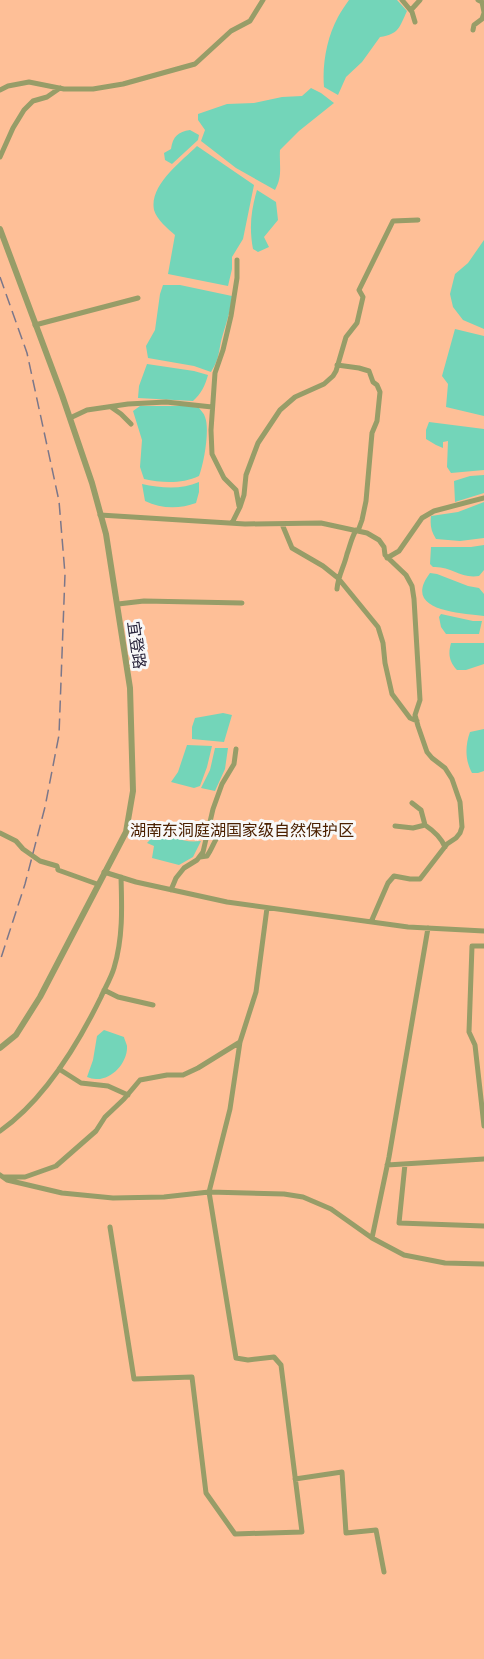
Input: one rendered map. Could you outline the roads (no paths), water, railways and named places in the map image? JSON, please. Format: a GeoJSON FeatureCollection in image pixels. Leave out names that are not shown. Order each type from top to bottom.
{"type":"FeatureCollection","features":[{"type":"Feature","properties":{"kind":"street"},"geometry":{"type":"LineString","coordinates":[[0,90],[29,82],[60,88],[93,89],[123,84],[195,64],[231,31],[250,21],[263,0]]}},
{"type":"Feature","properties":{"kind":"street"},"geometry":{"type":"LineString","coordinates":[[402,0],[411,10],[415,22]]}},
{"type":"Feature","properties":{"kind":"street"},"geometry":{"type":"LineString","coordinates":[[411,10],[420,0]]}},
{"type":"Feature","properties":{"kind":"street"},"geometry":{"type":"LineString","coordinates":[[473,30],[474,25],[482,19],[484,12],[482,2],[478,0]]}},
{"type":"Feature","properties":{"kind":"street"},"geometry":{"type":"LineString","coordinates":[[0,157],[13,128],[24,111],[33,101],[47,97],[60,88]]}},
{"type":"Feature","properties":{"kind":"street"},"geometry":{"type":"LineString","coordinates":[[232,523],[244,495],[246,475],[258,443],[280,410],[295,397],[324,384],[333,376],[346,337],[357,322],[363,297],[358,290],[393,221],[418,220]]}},
{"type":"Feature","properties":{"kind":"street","name":"宜登路"},"geometry":{"type":"LineString","coordinates":[[0,229],[70,418],[106,534],[130,688],[133,791],[126,832],[40,997],[16,1035],[0,1048]]}},
{"type":"Feature","properties":{"kind":"street"},"geometry":{"type":"LineString","coordinates":[[237,260],[237,278],[231,316],[215,373],[211,430],[212,454],[224,478],[236,490],[240,507]]}},
{"type":"Feature","properties":{"kind":"street"},"geometry":{"type":"LineString","coordinates":[[35,325],[138,298]]}},
{"type":"Feature","properties":{"kind":"street"},"geometry":{"type":"LineString","coordinates":[[337,365],[369,371],[380,392],[377,421],[372,433],[363,520],[350,541],[348,554],[338,578],[337,589]]}},
{"type":"Feature","properties":{"kind":"street"},"geometry":{"type":"LineString","coordinates":[[70,418],[87,410],[128,404],[166,402],[212,407]]}},
{"type":"Feature","properties":{"kind":"street"},"geometry":{"type":"LineString","coordinates":[[111,407],[131,424]]}},
{"type":"Feature","properties":{"kind":"street"},"geometry":{"type":"LineString","coordinates":[[387,558],[399,550],[422,518],[434,511],[484,498]]}},
{"type":"Feature","properties":{"kind":"street"},"geometry":{"type":"LineString","coordinates":[[100,515],[232,523],[321,523],[357,530],[379,540],[387,558],[406,575],[412,586],[420,700],[416,715],[417,721],[427,752],[445,768],[452,779],[460,802],[462,827],[460,833],[445,847],[420,879],[394,876],[388,883],[370,922]]}},
{"type":"Feature","properties":{"kind":"street"},"geometry":{"type":"LineString","coordinates":[[282,524],[292,548],[323,566],[338,578],[378,627],[392,694],[406,713],[417,721]]}},
{"type":"Feature","properties":{"kind":"street"},"geometry":{"type":"LineString","coordinates":[[118,604],[144,601],[242,603]]}},
{"type":"Feature","properties":{"kind":"street"},"geometry":{"type":"LineString","coordinates":[[171,890],[176,878],[184,868],[197,860],[203,852],[213,809],[222,784],[234,764],[236,749]]}},
{"type":"Feature","properties":{"kind":"street"},"geometry":{"type":"LineString","coordinates":[[412,803],[421,810],[425,825],[442,839],[445,847]]}},
{"type":"Feature","properties":{"kind":"street"},"geometry":{"type":"LineString","coordinates":[[395,826],[413,828],[425,825]]}},
{"type":"Feature","properties":{"kind":"street"},"geometry":{"type":"LineString","coordinates":[[200,857],[207,856],[212,850],[216,837],[233,830],[240,832]]}},
{"type":"Feature","properties":{"kind":"street"},"geometry":{"type":"LineString","coordinates":[[0,833],[16,841],[40,861],[98,884]]}},
{"type":"Feature","properties":{"kind":"street"},"geometry":{"type":"LineString","coordinates":[[104,872],[227,902],[370,922],[484,931]]}},
{"type":"Feature","properties":{"kind":"street"},"geometry":{"type":"LineString","coordinates":[[0,1131],[12,1122],[55,1076],[93,1012],[114,969],[122,921],[120,877]]}},
{"type":"Feature","properties":{"kind":"street"},"geometry":{"type":"LineString","coordinates":[[110,1227],[134,1378],[192,1377],[206,1493],[235,1534],[302,1532],[281,1365],[274,1357],[248,1360],[236,1358],[209,1192],[230,1109],[240,1042],[256,992],[267,908]]}},
{"type":"Feature","properties":{"kind":"street"},"geometry":{"type":"LineString","coordinates":[[372,1238],[428,928]]}},
{"type":"Feature","properties":{"kind":"street"},"geometry":{"type":"LineString","coordinates":[[484,946],[472,946],[469,1032],[475,1045],[484,1126]]}},
{"type":"Feature","properties":{"kind":"street"},"geometry":{"type":"LineString","coordinates":[[104,990],[117,997],[153,1005]]}},
{"type":"Feature","properties":{"kind":"street"},"geometry":{"type":"LineString","coordinates":[[1,1178],[25,1177],[56,1166],[96,1131],[105,1117],[140,1080],[183,1075],[240,1042]]}},
{"type":"Feature","properties":{"kind":"street"},"geometry":{"type":"LineString","coordinates":[[59,1069],[81,1083],[108,1086],[128,1095]]}},
{"type":"Feature","properties":{"kind":"street"},"geometry":{"type":"LineString","coordinates":[[387,1165],[484,1159]]}},
{"type":"Feature","properties":{"kind":"street"},"geometry":{"type":"LineString","coordinates":[[405,1164],[399,1223],[484,1226]]}},
{"type":"Feature","properties":{"kind":"street"},"geometry":{"type":"LineString","coordinates":[[1,1178],[62,1193],[113,1198],[164,1197],[209,1192],[284,1194],[303,1197],[331,1209],[372,1238],[404,1256],[445,1263],[484,1264]]}},
{"type":"Feature","properties":{"kind":"street"},"geometry":{"type":"LineString","coordinates":[[295,1479],[342,1472],[346,1533],[376,1530],[384,1572]]}},
{"type":"Feature","properties":{"kind":"railway"},"geometry":{"type":"LineString","coordinates":[[0,277],[27,353],[59,501],[65,574],[59,735],[45,807],[25,884],[0,961]]}},
{"type":"Feature","properties":{"kind":"park label","name":"湖南东洞庭湖国家级自然保护区"},"geometry":{"type":"Point","coordinates":[242,830]}}]}
